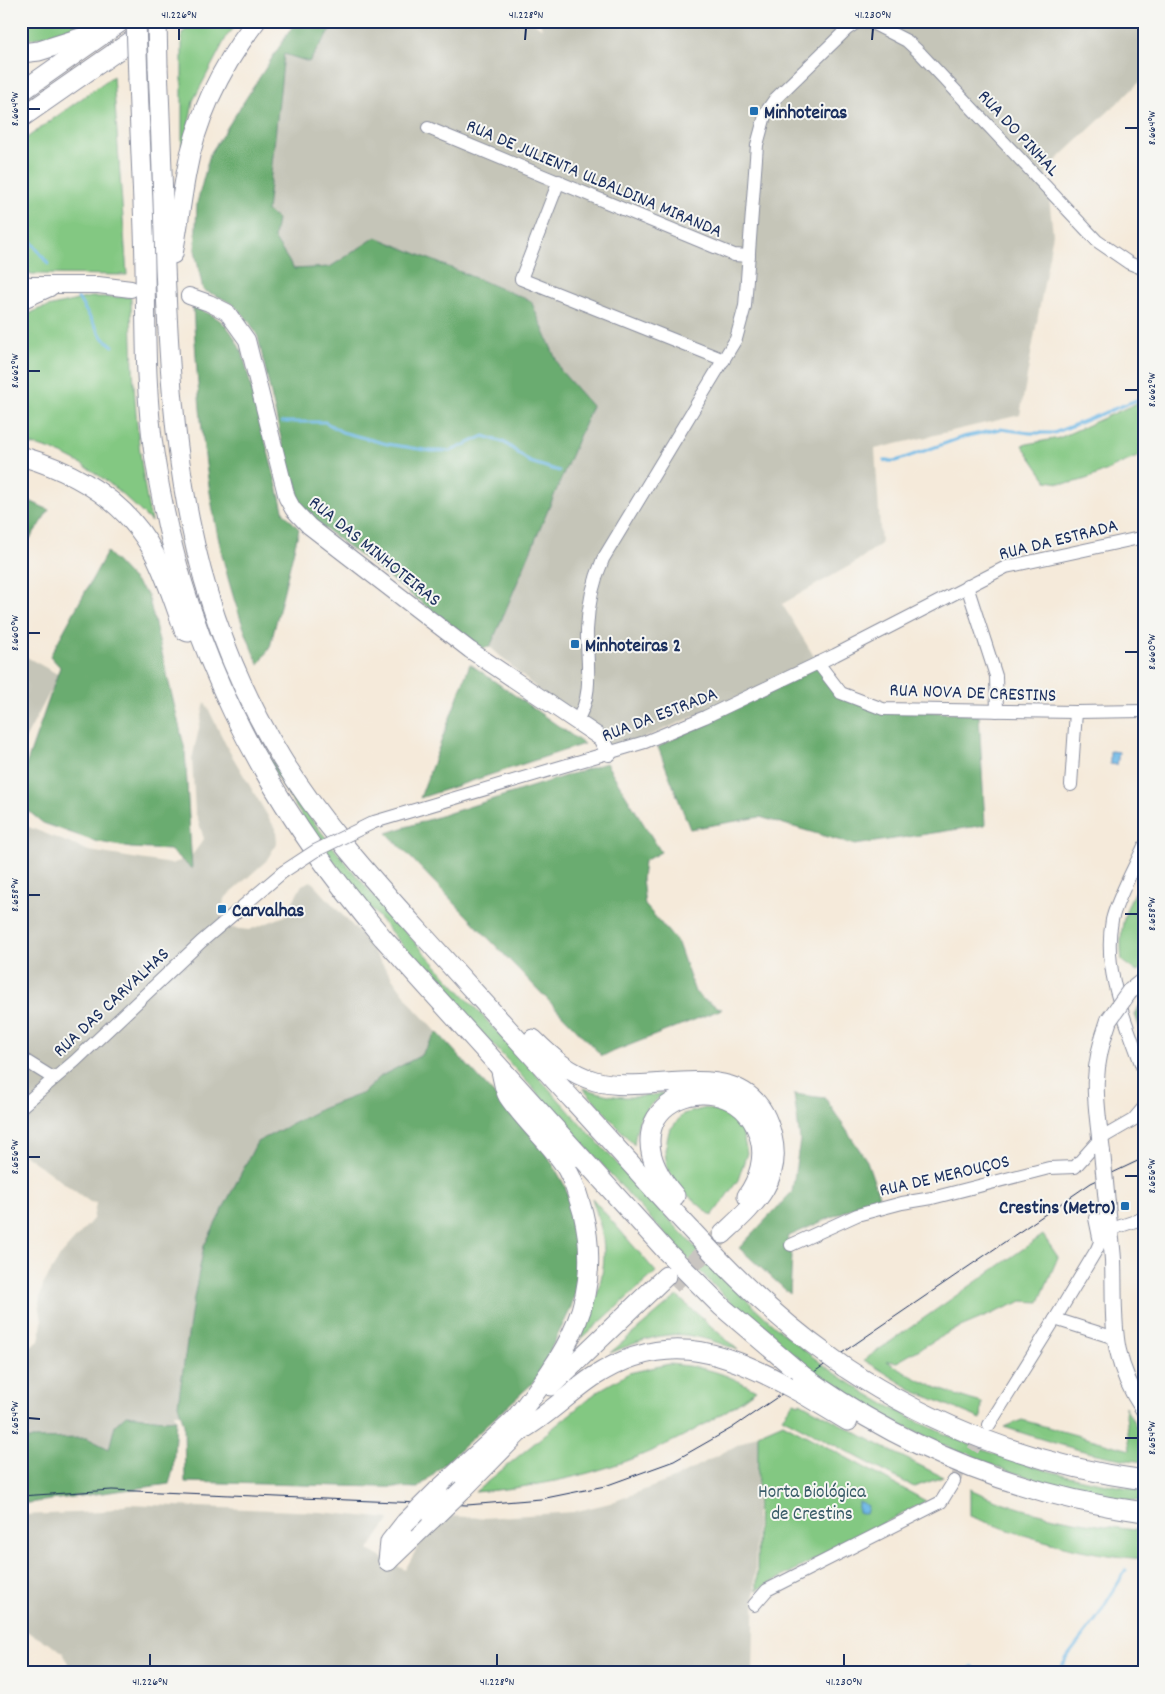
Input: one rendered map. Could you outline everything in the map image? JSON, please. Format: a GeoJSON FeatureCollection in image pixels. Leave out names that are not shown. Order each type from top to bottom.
{"type":"FeatureCollection","features":[{"type":"Feature","properties":{"kind":"highway"},"geometry":{"type":"LineString","coordinates":[[158,21],[166,285],[174,422],[189,527],[215,618],[244,688],[284,763],[326,823],[364,869],[697,1236],[766,1305],[844,1367],[928,1416],[1001,1446],[1066,1466],[1144,1480]]}},
{"type":"Feature","properties":{"kind":"highway"},"geometry":{"type":"LineString","coordinates":[[21,118],[158,21]]}},
{"type":"Feature","properties":{"kind":"highway"},"geometry":{"type":"LineString","coordinates":[[166,285],[186,172],[202,114],[224,68],[256,21]]}},
{"type":"Feature","properties":{"kind":"highway"},"geometry":{"type":"LineString","coordinates":[[21,53],[39,51],[125,22]]}},
{"type":"Feature","properties":{"kind":"highway"},"geometry":{"type":"LineString","coordinates":[[125,22],[138,80],[145,318],[154,452],[165,516],[181,582],[202,641],[243,733],[284,807],[358,909],[666,1251],[802,1385],[873,1436],[912,1442],[967,1467],[1021,1486],[1085,1502],[1144,1512]]}},
{"type":"Feature","properties":{"kind":"highway"},"geometry":{"type":"LineString","coordinates":[[21,92],[125,22]]}},
{"type":"Feature","properties":{"kind":"highway"},"geometry":{"type":"LineString","coordinates":[[21,456],[47,463],[76,476],[105,496],[131,522],[154,554],[184,630],[202,641]]}},
{"type":"Feature","properties":{"kind":"highway"},"geometry":{"type":"LineString","coordinates":[[500,1020],[518,1023],[561,1064],[593,1081],[615,1085],[640,1086],[705,1080],[723,1082],[750,1096],[762,1110],[771,1129],[776,1160],[771,1177],[763,1193],[721,1231],[756,1182],[763,1152],[756,1125],[741,1105],[726,1098],[695,1094],[677,1098],[666,1106],[658,1116],[650,1136],[649,1149],[652,1162],[661,1179],[688,1211],[697,1236]]}},
{"type":"Feature","properties":{"kind":"highway"},"geometry":{"type":"LineString","coordinates":[[500,1067],[507,1095],[563,1162],[579,1199],[587,1228],[586,1292],[578,1322],[549,1377],[517,1425],[463,1489],[388,1561],[390,1542],[405,1523],[438,1490],[517,1425],[574,1376],[668,1281]]}},
{"type":"Feature","properties":{"kind":"highway"},"geometry":{"type":"LineString","coordinates":[[517,1425],[540,1420],[592,1378],[624,1359],[659,1350],[696,1350],[727,1358],[802,1385]]}},
{"type":"Feature","properties":{"kind":"main road"},"geometry":{"type":"LineString","coordinates":[[21,282],[59,285],[98,285],[132,289]]}},
{"type":"Feature","properties":{"kind":"main road"},"geometry":{"type":"LineString","coordinates":[[21,301],[32,294],[59,285]]}},
{"type":"Feature","properties":{"kind":"main road","name":"RUA DAS MINHOTEIRAS"},"geometry":{"type":"LineString","coordinates":[[189,296],[227,312],[247,340],[287,498],[293,509],[309,526],[470,650],[601,738],[609,753]]}},
{"type":"Feature","properties":{"kind":"main road"},"geometry":{"type":"LineString","coordinates":[[1144,980],[1130,992],[1109,1020],[1100,1044],[1095,1072],[1112,1258],[1115,1338],[1128,1387],[1144,1410]]}},
{"type":"Feature","properties":{"kind":"street","name":"RUA DO PINHAL"},"geometry":{"type":"LineString","coordinates":[[868,21],[907,41],[1097,242],[1129,263],[1144,270]]}},
{"type":"Feature","properties":{"kind":"street"},"geometry":{"type":"LineString","coordinates":[[576,721],[584,709],[588,695],[587,631],[589,600],[595,577],[604,558],[724,360],[742,323],[757,146],[766,112],[775,99],[856,22]]}},
{"type":"Feature","properties":{"kind":"street","name":"RUA DE JULIENTA ULBALDINA MIRANDA"},"geometry":{"type":"LineString","coordinates":[[428,128],[734,255],[749,256]]}},
{"type":"Feature","properties":{"kind":"street"},"geometry":{"type":"LineString","coordinates":[[559,181],[521,279],[724,360]]}},
{"type":"Feature","properties":{"kind":"street","name":"RUA DA ESTRADA"},"geometry":{"type":"LineString","coordinates":[[201,942],[284,872],[316,851],[374,822],[645,742],[706,717],[818,663],[1006,567],[1144,537]]}},
{"type":"Feature","properties":{"kind":"street"},"geometry":{"type":"LineString","coordinates":[[967,586],[996,676],[997,711]]}},
{"type":"Feature","properties":{"kind":"street","name":"RUA NOVA DE CRESTINS"},"geometry":{"type":"LineString","coordinates":[[818,663],[841,693],[883,708],[1076,712],[1144,711]]}},
{"type":"Feature","properties":{"kind":"street"},"geometry":{"type":"LineString","coordinates":[[1071,785],[1076,712]]}},
{"type":"Feature","properties":{"kind":"street"},"geometry":{"type":"LineString","coordinates":[[1144,846],[1112,918],[1110,948],[1113,982],[1144,1072]]}},
{"type":"Feature","properties":{"kind":"street","name":"RUA DAS CARVALHAS"},"geometry":{"type":"LineString","coordinates":[[21,1107],[75,1061],[201,942]]}},
{"type":"Feature","properties":{"kind":"street"},"geometry":{"type":"LineString","coordinates":[[21,1058],[53,1078]]}},
{"type":"Feature","properties":{"kind":"street","name":"RUA DE MEROUÇOS"},"geometry":{"type":"LineString","coordinates":[[791,1245],[857,1215],[1049,1168],[1075,1167],[1133,1120],[1144,1108]]}},
{"type":"Feature","properties":{"kind":"street"},"geometry":{"type":"LineString","coordinates":[[989,1424],[1097,1249],[1100,1242],[1095,1218]]}},
{"type":"Feature","properties":{"kind":"street"},"geometry":{"type":"LineString","coordinates":[[1109,1230],[1144,1218]]}},
{"type":"Feature","properties":{"kind":"street"},"geometry":{"type":"LineString","coordinates":[[1055,1319],[1115,1338]]}},
{"type":"Feature","properties":{"kind":"street"},"geometry":{"type":"LineString","coordinates":[[754,1605],[767,1590],[941,1502],[954,1481]]}},
{"type":"Feature","properties":{"kind":"shaded area"},"geometry":{"type":"Polygon","coordinates":[[[336,21],[532,21],[542,29],[540,21],[1144,21],[1144,78],[1046,170],[1053,234],[1020,415],[875,449],[881,544],[853,564],[782,604],[818,663],[609,753],[490,647],[592,406],[561,371],[531,301],[376,237],[330,267],[294,269],[274,238],[267,211],[284,53],[309,62],[336,21]]]}},
{"type":"Feature","properties":{"kind":"shaded area"},"geometry":{"type":"Polygon","coordinates":[[[21,654],[59,675],[21,747],[21,654]]]}},
{"type":"Feature","properties":{"kind":"shaded area"},"geometry":{"type":"Polygon","coordinates":[[[205,702],[228,749],[276,830],[277,843],[266,861],[226,897],[220,910],[223,927],[249,930],[285,916],[302,885],[311,881],[361,935],[415,1009],[437,1032],[420,1056],[381,1076],[363,1093],[321,1109],[257,1142],[204,1246],[192,1308],[178,1404],[180,1413],[174,1413],[176,1419],[161,1421],[146,1416],[115,1425],[109,1450],[87,1438],[21,1439],[21,1352],[39,1341],[42,1322],[39,1303],[43,1285],[61,1255],[93,1219],[96,1203],[90,1202],[21,1152],[21,824],[89,851],[171,864],[190,858],[204,839],[195,811],[192,759],[205,702]]]}},
{"type":"Feature","properties":{"kind":"shaded area"},"geometry":{"type":"Polygon","coordinates":[[[758,1434],[753,1673],[72,1673],[63,1652],[21,1628],[21,1515],[103,1512],[128,1504],[320,1512],[390,1519],[368,1550],[405,1570],[420,1543],[450,1516],[483,1518],[573,1512],[610,1503],[673,1479],[758,1434]]]}},
{"type":"Feature","properties":{"kind":"green space"},"geometry":{"type":"Polygon","coordinates":[[[32,21],[89,21],[58,33],[21,41],[21,23],[32,21]]]}},
{"type":"Feature","properties":{"kind":"green space"},"geometry":{"type":"Polygon","coordinates":[[[199,21],[240,21],[227,36],[193,101],[185,146],[182,146],[182,33],[199,21]]]}},
{"type":"Feature","properties":{"kind":"green space"},"geometry":{"type":"Polygon","coordinates":[[[296,21],[336,21],[309,62],[284,54],[267,211],[277,219],[274,238],[294,269],[330,267],[376,237],[531,301],[561,371],[592,406],[490,647],[481,648],[307,515],[294,495],[258,337],[253,327],[236,307],[222,298],[203,290],[195,250],[197,203],[210,154],[296,21]]]}},
{"type":"Feature","properties":{"kind":"green space"},"geometry":{"type":"Polygon","coordinates":[[[113,76],[127,275],[32,274],[21,271],[21,142],[113,76]]]}},
{"type":"Feature","properties":{"kind":"green space"},"geometry":{"type":"Polygon","coordinates":[[[90,297],[131,297],[132,354],[136,410],[151,522],[123,495],[93,471],[59,453],[21,443],[21,318],[39,309],[90,297]]]}},
{"type":"Feature","properties":{"kind":"green space"},"geometry":{"type":"Polygon","coordinates":[[[193,307],[219,319],[234,337],[243,355],[284,513],[299,529],[270,647],[259,665],[228,579],[218,534],[204,444],[193,307]]]}},
{"type":"Feature","properties":{"kind":"green space"},"geometry":{"type":"Polygon","coordinates":[[[1144,400],[1144,455],[1089,478],[1067,483],[1047,481],[1022,445],[1059,438],[1144,400]]]}},
{"type":"Feature","properties":{"kind":"green space"},"geometry":{"type":"Polygon","coordinates":[[[21,497],[49,510],[21,552],[21,497]]]}},
{"type":"Feature","properties":{"kind":"green space"},"geometry":{"type":"Polygon","coordinates":[[[107,552],[148,595],[185,750],[192,869],[170,850],[131,848],[94,841],[43,823],[21,805],[21,780],[60,667],[50,656],[107,552]]]}},
{"type":"Feature","properties":{"kind":"green space"},"geometry":{"type":"Polygon","coordinates":[[[818,663],[841,693],[883,709],[979,715],[985,825],[855,845],[760,817],[690,829],[658,747],[818,663]]]}},
{"type":"Feature","properties":{"kind":"green space"},"geometry":{"type":"Polygon","coordinates":[[[470,664],[584,744],[420,798],[470,664]]]}},
{"type":"Feature","properties":{"kind":"green space"},"geometry":{"type":"Polygon","coordinates":[[[253,728],[278,770],[306,811],[367,888],[709,1262],[776,1327],[850,1383],[919,1422],[991,1453],[1028,1465],[1105,1484],[1144,1490],[1144,1502],[1059,1486],[978,1460],[939,1443],[863,1404],[827,1381],[773,1340],[723,1295],[676,1247],[415,959],[355,889],[301,815],[263,752],[253,728]]]}},
{"type":"Feature","properties":{"kind":"green space"},"geometry":{"type":"Polygon","coordinates":[[[606,763],[661,852],[644,861],[642,879],[645,905],[678,943],[695,992],[704,1000],[722,1009],[602,1056],[387,833],[606,763]]]}},
{"type":"Feature","properties":{"kind":"green space"},"geometry":{"type":"Polygon","coordinates":[[[1144,875],[1144,967],[1137,972],[1122,961],[1121,937],[1128,906],[1144,875]]]}},
{"type":"Feature","properties":{"kind":"green space"},"geometry":{"type":"Polygon","coordinates":[[[1144,1002],[1144,1039],[1135,1015],[1139,1006],[1144,1002]]]}},
{"type":"Feature","properties":{"kind":"green space"},"geometry":{"type":"Polygon","coordinates":[[[437,1032],[544,1149],[565,1186],[580,1245],[578,1285],[570,1310],[535,1381],[418,1488],[185,1482],[184,1424],[178,1404],[192,1308],[204,1246],[257,1142],[321,1109],[363,1093],[381,1076],[420,1056],[437,1032]]]}},
{"type":"Feature","properties":{"kind":"green space"},"geometry":{"type":"Polygon","coordinates":[[[583,1088],[624,1097],[666,1093],[651,1104],[642,1114],[637,1127],[634,1145],[583,1088]]]}},
{"type":"Feature","properties":{"kind":"green space"},"geometry":{"type":"Polygon","coordinates":[[[794,1094],[825,1098],[867,1161],[879,1196],[787,1237],[792,1256],[790,1294],[739,1248],[792,1192],[800,1140],[794,1094]]]}},
{"type":"Feature","properties":{"kind":"green space"},"geometry":{"type":"Polygon","coordinates":[[[706,1108],[726,1114],[742,1131],[747,1153],[738,1180],[712,1216],[684,1192],[667,1169],[665,1150],[669,1131],[683,1114],[706,1108]]]}},
{"type":"Feature","properties":{"kind":"green space"},"geometry":{"type":"Polygon","coordinates":[[[592,1198],[656,1272],[581,1339],[598,1290],[603,1265],[602,1234],[592,1198]]]}},
{"type":"Feature","properties":{"kind":"green space"},"geometry":{"type":"Polygon","coordinates":[[[1043,1235],[1058,1257],[1039,1302],[1022,1301],[951,1331],[897,1362],[887,1361],[909,1375],[933,1386],[982,1403],[981,1419],[916,1392],[864,1360],[1043,1235]]]}},
{"type":"Feature","properties":{"kind":"green space"},"geometry":{"type":"Polygon","coordinates":[[[677,1296],[738,1350],[702,1338],[674,1335],[660,1336],[610,1353],[677,1296]]]}},
{"type":"Feature","properties":{"kind":"green space"},"geometry":{"type":"Polygon","coordinates":[[[669,1364],[714,1371],[756,1390],[691,1432],[623,1462],[552,1482],[475,1492],[598,1391],[629,1373],[669,1364]]]}},
{"type":"Feature","properties":{"kind":"green space"},"geometry":{"type":"Polygon","coordinates":[[[794,1402],[799,1404],[800,1402],[943,1477],[914,1487],[782,1417],[794,1402]]]}},
{"type":"Feature","properties":{"kind":"green space"},"geometry":{"type":"Polygon","coordinates":[[[1125,1406],[1138,1430],[1144,1436],[1144,1462],[1091,1453],[1004,1427],[1022,1420],[1130,1450],[1125,1406]]]}},
{"type":"Feature","properties":{"kind":"green space"},"geometry":{"type":"Polygon","coordinates":[[[126,1415],[157,1419],[176,1419],[173,1470],[169,1484],[21,1504],[21,1458],[28,1439],[87,1438],[109,1449],[115,1425],[126,1415]]]}},
{"type":"Feature","properties":{"kind":"green space","name":"Horta Biológica de Crestins"},"geometry":{"type":"Polygon","coordinates":[[[783,1423],[926,1501],[757,1590],[758,1434],[783,1423]]]}},
{"type":"Feature","properties":{"kind":"green space"},"geometry":{"type":"Polygon","coordinates":[[[970,1489],[1012,1506],[1033,1512],[1099,1525],[1144,1531],[1144,1559],[1100,1554],[1055,1544],[970,1516],[970,1489]]]}},
{"type":"Feature","properties":{"kind":"water"},"geometry":{"type":"Polygon","coordinates":[[[1110,751],[1119,752],[1117,765],[1110,764],[1110,751]]]}},
{"type":"Feature","properties":{"kind":"water"},"geometry":{"type":"Polygon","coordinates":[[[860,1502],[868,1506],[866,1514],[858,1512],[858,1503],[860,1502]]]}},
{"type":"Feature","properties":{"kind":"waterway"},"geometry":{"type":"LineString","coordinates":[[21,235],[30,240],[48,264]]}},
{"type":"Feature","properties":{"kind":"waterway"},"geometry":{"type":"LineString","coordinates":[[78,298],[102,337],[113,346]]}},
{"type":"Feature","properties":{"kind":"waterway"},"geometry":{"type":"LineString","coordinates":[[884,461],[896,461],[963,437],[1000,429],[1030,433],[1054,433],[1144,397]]}},
{"type":"Feature","properties":{"kind":"waterway"},"geometry":{"type":"LineString","coordinates":[[282,422],[325,422],[342,432],[387,444],[431,451],[451,451],[484,436],[505,443],[530,462],[559,471]]}},
{"type":"Feature","properties":{"kind":"waterway"},"geometry":{"type":"LineString","coordinates":[[1059,1673],[1067,1657],[1097,1618],[1126,1570]]}},
{"type":"Feature","properties":{"kind":"waterway"},"geometry":{"type":"LineString","coordinates":[[961,1673],[973,1667],[978,1673]]}},
{"type":"Feature","properties":{"kind":"tunnel"},"geometry":{"type":"LineString","coordinates":[[671,1285],[723,1234]]}},
{"type":"Feature","properties":{"kind":"tunnel"},"geometry":{"type":"LineString","coordinates":[[954,1481],[984,1432]]}},
{"type":"Feature","properties":{"kind":"tram line"},"geometry":{"type":"LineString","coordinates":[[21,1496],[112,1490],[467,1505],[541,1499],[605,1486],[674,1461],[732,1428],[1091,1183],[1144,1158]]}},
{"type":"Feature","properties":{"kind":"place","name":"Minhoteiras"},"geometry":{"type":"Point","coordinates":[754,111]}},
{"type":"Feature","properties":{"kind":"place","name":"Minhoteiras 2"},"geometry":{"type":"Point","coordinates":[575,644]}},
{"type":"Feature","properties":{"kind":"place","name":"Carvalhas"},"geometry":{"type":"Point","coordinates":[222,909]}},
{"type":"Feature","properties":{"kind":"place","name":"Crestins (Metro)"},"geometry":{"type":"Point","coordinates":[1125,1206]}}]}
